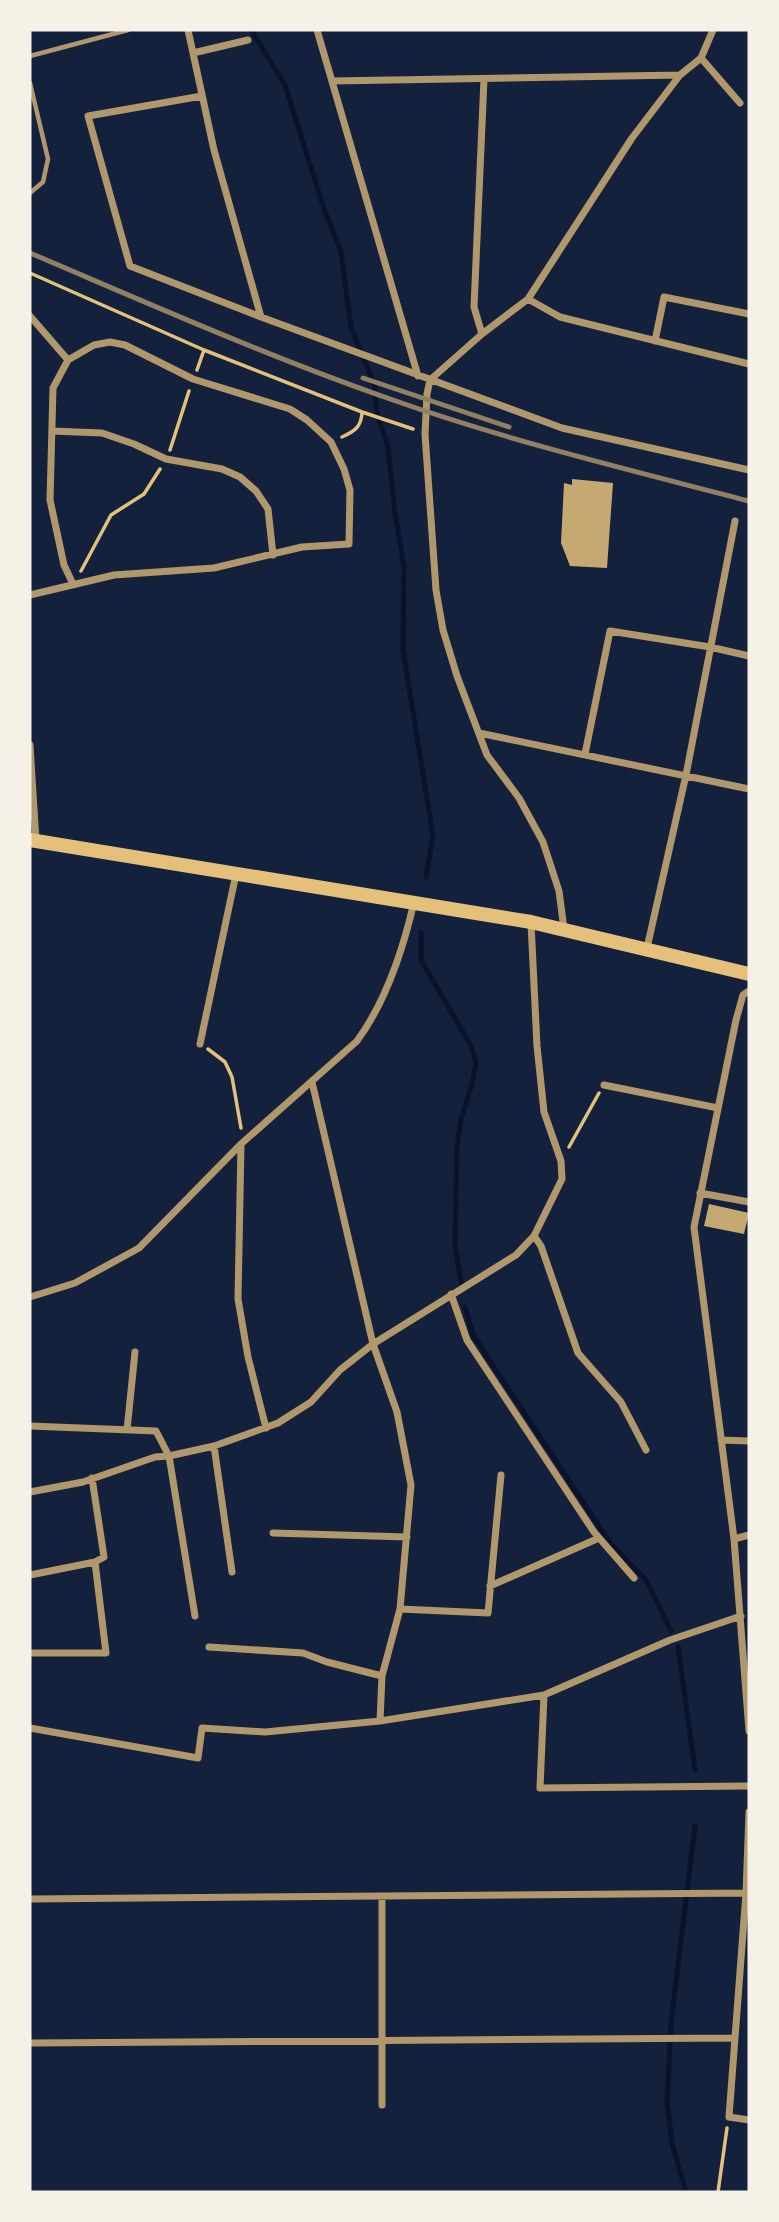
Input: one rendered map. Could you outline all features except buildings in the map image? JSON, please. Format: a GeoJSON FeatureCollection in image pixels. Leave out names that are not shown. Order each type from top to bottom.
{"type":"FeatureCollection","features":[{"type":"Feature","properties":{"kind":"highway"},"geometry":{"type":"LineString","coordinates":[[33,840],[531,922],[749,974]]}},
{"type":"Feature","properties":{"kind":"street"},"geometry":{"type":"LineString","coordinates":[[188,30],[214,150],[261,317]]}},
{"type":"Feature","properties":{"kind":"street"},"geometry":{"type":"LineString","coordinates":[[317,30],[418,376]]}},
{"type":"Feature","properties":{"kind":"street"},"geometry":{"type":"LineString","coordinates":[[564,929],[559,891],[543,842],[519,798],[487,755],[443,630],[436,590],[425,427],[430,380],[482,334],[528,299],[632,138],[680,75],[701,58],[713,30]]}},
{"type":"Feature","properties":{"kind":"street"},"geometry":{"type":"LineString","coordinates":[[193,53],[248,40]]}},
{"type":"Feature","properties":{"kind":"street"},"geometry":{"type":"LineString","coordinates":[[701,58],[740,103]]}},
{"type":"Feature","properties":{"kind":"street"},"geometry":{"type":"LineString","coordinates":[[332,81],[680,75]]}},
{"type":"Feature","properties":{"kind":"street"},"geometry":{"type":"LineString","coordinates":[[482,334],[474,307],[484,79]]}},
{"type":"Feature","properties":{"kind":"street"},"geometry":{"type":"LineString","coordinates":[[202,96],[88,117],[130,266],[345,349],[562,428],[749,470]]}},
{"type":"Feature","properties":{"kind":"street"},"geometry":{"type":"LineString","coordinates":[[655,341],[664,297],[749,314]]}},
{"type":"Feature","properties":{"kind":"street"},"geometry":{"type":"LineString","coordinates":[[528,299],[560,317],[749,364]]}},
{"type":"Feature","properties":{"kind":"street"},"geometry":{"type":"LineString","coordinates":[[30,316],[68,360]]}},
{"type":"Feature","properties":{"kind":"street"},"geometry":{"type":"LineString","coordinates":[[30,595],[114,575],[215,568],[302,547],[349,544],[350,490],[344,469],[331,442],[290,409],[193,379],[125,345],[110,342],[94,345],[68,360],[53,388],[50,500],[64,565],[73,584]]}},
{"type":"Feature","properties":{"kind":"street"},"geometry":{"type":"LineString","coordinates":[[52,431],[102,433],[134,444],[166,460],[222,469],[240,477],[256,491],[268,509],[273,555]]}},
{"type":"Feature","properties":{"kind":"street"},"geometry":{"type":"LineString","coordinates":[[647,948],[685,775],[735,521]]}},
{"type":"Feature","properties":{"kind":"street"},"geometry":{"type":"LineString","coordinates":[[585,754],[610,631],[749,656]]}},
{"type":"Feature","properties":{"kind":"street"},"geometry":{"type":"LineString","coordinates":[[479,733],[749,789]]}},
{"type":"Feature","properties":{"kind":"street"},"geometry":{"type":"LineString","coordinates":[[30,745],[33,840]]}},
{"type":"Feature","properties":{"kind":"street"},"geometry":{"type":"LineString","coordinates":[[200,1044],[236,874]]}},
{"type":"Feature","properties":{"kind":"street"},"geometry":{"type":"LineString","coordinates":[[30,1297],[75,1283],[139,1248],[241,1144],[357,1041],[370,1023],[405,942],[414,901]]}},
{"type":"Feature","properties":{"kind":"street"},"geometry":{"type":"LineString","coordinates":[[30,1492],[92,1479],[155,1457],[214,1446],[266,1428],[311,1402],[340,1370],[373,1344],[516,1255],[534,1236],[562,1179],[561,1161],[544,1112],[537,1045],[531,922]]}},
{"type":"Feature","properties":{"kind":"street"},"geometry":{"type":"LineString","coordinates":[[749,990],[743,995],[736,1020],[694,1227],[734,1539],[747,1671],[749,1731]]}},
{"type":"Feature","properties":{"kind":"street"},"geometry":{"type":"LineString","coordinates":[[312,1082],[373,1344],[397,1412],[411,1485],[400,1609],[382,1676],[380,1721]]}},
{"type":"Feature","properties":{"kind":"street"},"geometry":{"type":"LineString","coordinates":[[604,1085],[718,1108]]}},
{"type":"Feature","properties":{"kind":"street"},"geometry":{"type":"LineString","coordinates":[[241,1144],[238,1299],[248,1357],[266,1428]]}},
{"type":"Feature","properties":{"kind":"street"},"geometry":{"type":"LineString","coordinates":[[701,1192],[749,1202]]}},
{"type":"Feature","properties":{"kind":"street"},"geometry":{"type":"LineString","coordinates":[[534,1236],[541,1246],[578,1353],[621,1402],[646,1450]]}},
{"type":"Feature","properties":{"kind":"street"},"geometry":{"type":"LineString","coordinates":[[451,1294],[467,1340],[599,1538],[634,1578]]}},
{"type":"Feature","properties":{"kind":"street"},"geometry":{"type":"LineString","coordinates":[[127,1430],[135,1352]]}},
{"type":"Feature","properties":{"kind":"street"},"geometry":{"type":"LineString","coordinates":[[30,1426],[156,1431],[169,1456],[195,1616]]}},
{"type":"Feature","properties":{"kind":"street"},"geometry":{"type":"LineString","coordinates":[[721,1440],[749,1441]]}},
{"type":"Feature","properties":{"kind":"street"},"geometry":{"type":"LineString","coordinates":[[214,1446],[232,1572]]}},
{"type":"Feature","properties":{"kind":"street"},"geometry":{"type":"LineString","coordinates":[[400,1609],[488,1613],[501,1475]]}},
{"type":"Feature","properties":{"kind":"street"},"geometry":{"type":"LineString","coordinates":[[30,1575],[95,1562],[104,1557],[92,1479]]}},
{"type":"Feature","properties":{"kind":"street"},"geometry":{"type":"LineString","coordinates":[[273,1533],[407,1537]]}},
{"type":"Feature","properties":{"kind":"street"},"geometry":{"type":"LineString","coordinates":[[734,1539],[749,1535]]}},
{"type":"Feature","properties":{"kind":"street"},"geometry":{"type":"LineString","coordinates":[[490,1586],[599,1538]]}},
{"type":"Feature","properties":{"kind":"street"},"geometry":{"type":"LineString","coordinates":[[30,1653],[106,1653],[95,1562]]}},
{"type":"Feature","properties":{"kind":"street"},"geometry":{"type":"LineString","coordinates":[[30,1728],[198,1759],[202,1728],[265,1732],[380,1721],[544,1695],[670,1640],[741,1616]]}},
{"type":"Feature","properties":{"kind":"street"},"geometry":{"type":"LineString","coordinates":[[208,1647],[303,1653],[382,1676]]}},
{"type":"Feature","properties":{"kind":"street"},"geometry":{"type":"LineString","coordinates":[[544,1695],[540,1788],[749,1786]]}},
{"type":"Feature","properties":{"kind":"street"},"geometry":{"type":"LineString","coordinates":[[749,1812],[740,1988],[729,2117],[749,2120]]}},
{"type":"Feature","properties":{"kind":"street"},"geometry":{"type":"LineString","coordinates":[[30,1899],[746,1893]]}},
{"type":"Feature","properties":{"kind":"street"},"geometry":{"type":"LineString","coordinates":[[382,1897],[382,2105]]}},
{"type":"Feature","properties":{"kind":"street"},"geometry":{"type":"LineString","coordinates":[[740,1988],[749,1989]]}},
{"type":"Feature","properties":{"kind":"street"},"geometry":{"type":"LineString","coordinates":[[30,2043],[734,2038]]}},
{"type":"Feature","properties":{"kind":"lane"},"geometry":{"type":"LineString","coordinates":[[30,56],[128,30]]}},
{"type":"Feature","properties":{"kind":"lane"},"geometry":{"type":"LineString","coordinates":[[30,83],[48,159],[43,182],[30,193]]}},
{"type":"Feature","properties":{"kind":"path"},"geometry":{"type":"LineString","coordinates":[[30,273],[204,350],[365,413],[398,423]]}},
{"type":"Feature","properties":{"kind":"path"},"geometry":{"type":"LineString","coordinates":[[73,584],[111,515],[144,494],[166,460],[204,350]]}},
{"type":"Feature","properties":{"kind":"path"},"geometry":{"type":"LineString","coordinates":[[331,442],[355,431],[365,413]]}},
{"type":"Feature","properties":{"kind":"path"},"geometry":{"type":"LineString","coordinates":[[200,1044],[225,1062],[232,1077],[241,1119],[241,1144]]}},
{"type":"Feature","properties":{"kind":"path"},"geometry":{"type":"LineString","coordinates":[[561,1161],[604,1085]]}},
{"type":"Feature","properties":{"kind":"path"},"geometry":{"type":"LineString","coordinates":[[718,2192],[729,2117]]}},
{"type":"Feature","properties":{"kind":"waterway"},"geometry":{"type":"LineString","coordinates":[[251,30],[285,85],[324,209],[341,252],[351,327],[374,384],[377,414],[388,447],[404,567],[403,650],[433,836],[426,877]]}},
{"type":"Feature","properties":{"kind":"waterway"},"geometry":{"type":"LineString","coordinates":[[421,932],[421,960],[471,1046],[476,1063],[461,1119],[457,1146],[455,1244],[461,1282]]}},
{"type":"Feature","properties":{"kind":"waterway"},"geometry":{"type":"LineString","coordinates":[[465,1307],[473,1335],[610,1543],[646,1580],[671,1631]]}},
{"type":"Feature","properties":{"kind":"waterway"},"geometry":{"type":"LineString","coordinates":[[678,1647],[695,1770]]}},
{"type":"Feature","properties":{"kind":"waterway"},"geometry":{"type":"LineString","coordinates":[[686,2192],[672,2144],[667,2101],[671,2023],[695,1826]]}},
{"type":"Feature","properties":{"kind":"railway"},"geometry":{"type":"LineString","coordinates":[[30,253],[255,348],[393,400],[525,442],[749,501]]}},
{"type":"Feature","properties":{"kind":"railway"},"geometry":{"type":"LineString","coordinates":[[363,378],[509,427]]}}]}
